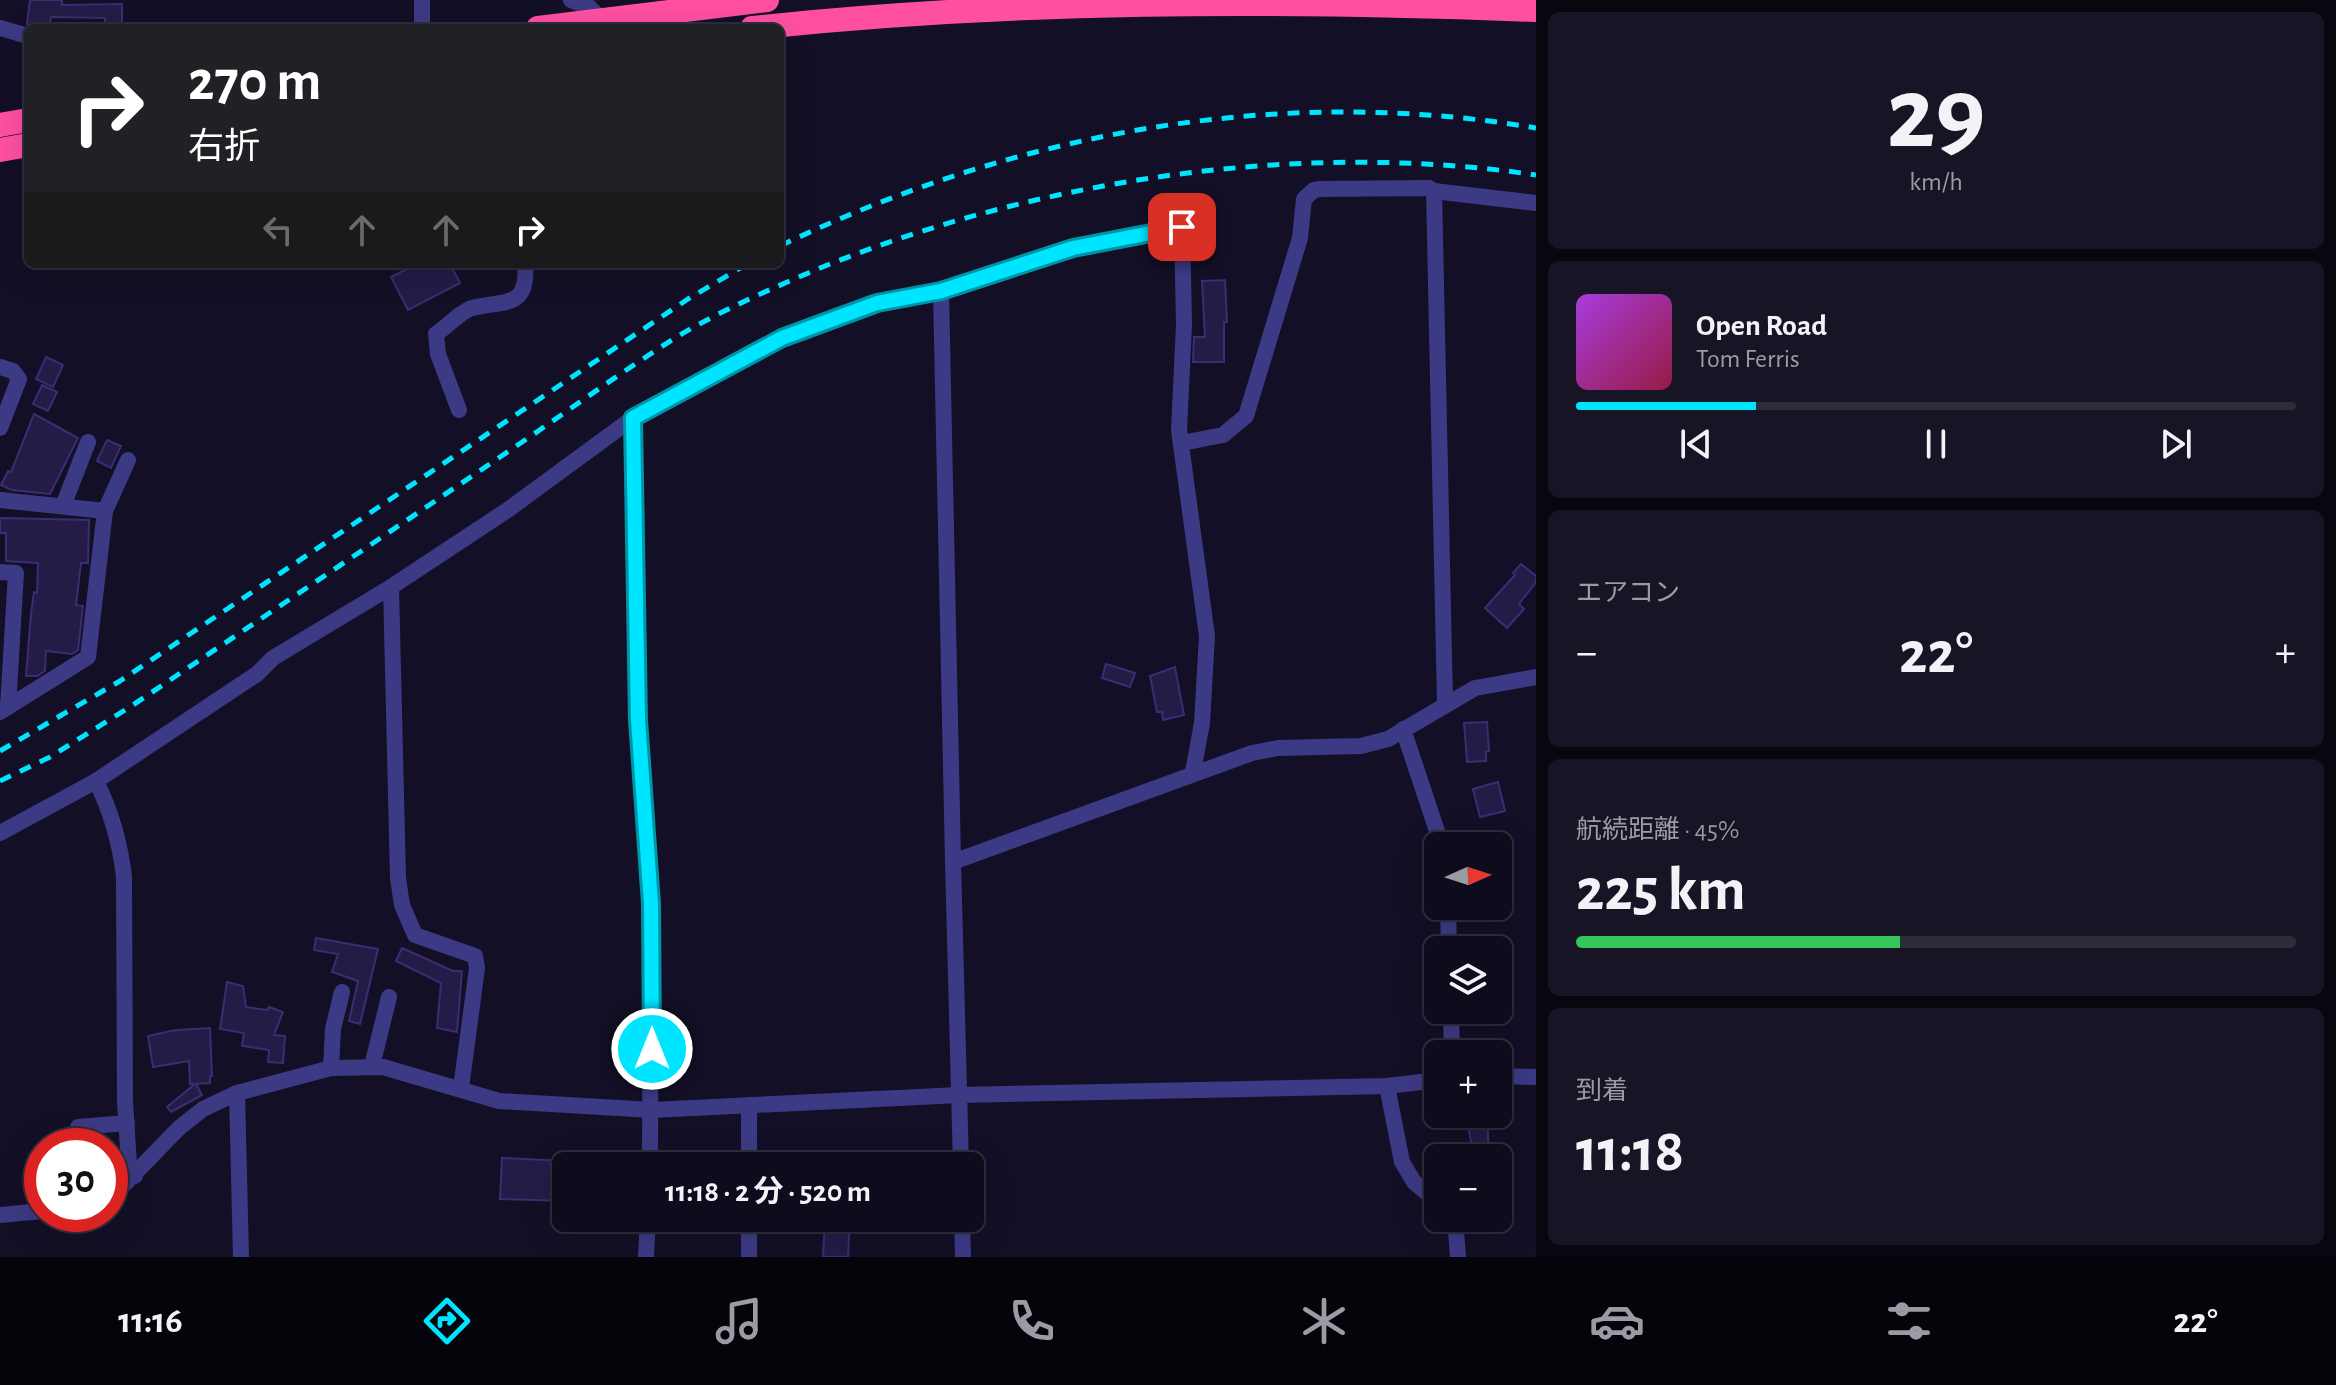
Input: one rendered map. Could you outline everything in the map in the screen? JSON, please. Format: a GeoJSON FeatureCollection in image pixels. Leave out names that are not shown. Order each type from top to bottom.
{"type":"FeatureCollection","features":[{"type":"Feature","properties":{"kind":"highway"},"geometry":{"type":"LineString","coordinates":[[566,24],[767,0]]}},
{"type":"Feature","properties":{"kind":"highway"},"geometry":{"type":"LineString","coordinates":[[784,25],[961,10],[1205,1],[1413,3],[1536,10]]}},
{"type":"Feature","properties":{"kind":"highway"},"geometry":{"type":"LineString","coordinates":[[0,125],[24,121]]}},
{"type":"Feature","properties":{"kind":"highway"},"geometry":{"type":"LineString","coordinates":[[0,150],[24,146]]}},
{"type":"Feature","properties":{"kind":"street"},"geometry":{"type":"LineString","coordinates":[[422,0],[422,24]]}},
{"type":"Feature","properties":{"kind":"street"},"geometry":{"type":"LineString","coordinates":[[571,0],[589,7],[601,19]]}},
{"type":"Feature","properties":{"kind":"street"},"geometry":{"type":"LineString","coordinates":[[0,28],[24,35]]}},
{"type":"Feature","properties":{"kind":"street"},"geometry":{"type":"LineString","coordinates":[[1182,443],[1223,435],[1246,416],[1300,238],[1304,199],[1308,194],[1320,189],[1429,188],[1536,203]]}},
{"type":"Feature","properties":{"kind":"street"},"geometry":{"type":"LineString","coordinates":[[1434,191],[1445,703]]}},
{"type":"Feature","properties":{"kind":"street"},"geometry":{"type":"LineString","coordinates":[[0,833],[96,781],[257,674],[273,658],[391,587],[509,509],[633,418],[782,338],[877,303],[941,291],[1073,248],[1182,227],[1201,219]]}},
{"type":"Feature","properties":{"kind":"street"},"geometry":{"type":"LineString","coordinates":[[1182,227],[1184,325],[1179,404],[1207,627],[1202,723],[1193,772]]}},
{"type":"Feature","properties":{"kind":"street"},"geometry":{"type":"LineString","coordinates":[[459,410],[438,354],[436,334],[469,308],[502,305],[520,294],[527,282],[525,268]]}},
{"type":"Feature","properties":{"kind":"street"},"geometry":{"type":"LineString","coordinates":[[941,291],[961,1152]]}},
{"type":"Feature","properties":{"kind":"street"},"geometry":{"type":"LineString","coordinates":[[0,367],[13,371],[19,379],[0,428]]}},
{"type":"Feature","properties":{"kind":"street"},"geometry":{"type":"LineString","coordinates":[[633,418],[638,720],[652,917],[650,1152]]}},
{"type":"Feature","properties":{"kind":"street"},"geometry":{"type":"LineString","coordinates":[[63,506],[88,442]]}},
{"type":"Feature","properties":{"kind":"street"},"geometry":{"type":"LineString","coordinates":[[4,710],[88,657],[105,511],[128,460]]}},
{"type":"Feature","properties":{"kind":"street"},"geometry":{"type":"LineString","coordinates":[[0,500],[105,511]]}},
{"type":"Feature","properties":{"kind":"street"},"geometry":{"type":"LineString","coordinates":[[0,572],[16,573],[4,710]]}},
{"type":"Feature","properties":{"kind":"street"},"geometry":{"type":"LineString","coordinates":[[391,587],[398,878],[402,905],[415,935],[475,956],[477,968],[461,1088]]}},
{"type":"Feature","properties":{"kind":"street"},"geometry":{"type":"LineString","coordinates":[[953,862],[1193,772],[1267,750],[1361,746],[1388,739],[1475,688],[1536,677]]}},
{"type":"Feature","properties":{"kind":"street"},"geometry":{"type":"LineString","coordinates":[[1403,729],[1437,832]]}},
{"type":"Feature","properties":{"kind":"street"},"geometry":{"type":"LineString","coordinates":[[96,781],[112,812],[121,846],[127,1123],[129,1165],[135,1176]]}},
{"type":"Feature","properties":{"kind":"street"},"geometry":{"type":"LineString","coordinates":[[331,1068],[333,1029],[342,992]]}},
{"type":"Feature","properties":{"kind":"street"},"geometry":{"type":"LineString","coordinates":[[372,1066],[389,997]]}},
{"type":"Feature","properties":{"kind":"street"},"geometry":{"type":"LineString","coordinates":[[128,1182],[179,1128],[203,1109],[237,1093],[331,1068],[372,1066],[400,1070],[499,1101],[652,1110],[959,1095],[1387,1086],[1424,1082]]}},
{"type":"Feature","properties":{"kind":"street"},"geometry":{"type":"LineString","coordinates":[[1512,1076],[1536,1077]]}},
{"type":"Feature","properties":{"kind":"street"},"geometry":{"type":"LineString","coordinates":[[1387,1086],[1402,1162],[1414,1182],[1424,1190]]}},
{"type":"Feature","properties":{"kind":"street"},"geometry":{"type":"LineString","coordinates":[[237,1093],[241,1257]]}},
{"type":"Feature","properties":{"kind":"street"},"geometry":{"type":"LineString","coordinates":[[749,1105],[749,1152]]}},
{"type":"Feature","properties":{"kind":"street"},"geometry":{"type":"LineString","coordinates":[[78,1128],[127,1123]]}},
{"type":"Feature","properties":{"kind":"street"},"geometry":{"type":"LineString","coordinates":[[0,1215],[24,1213]]}},
{"type":"Feature","properties":{"kind":"street"},"geometry":{"type":"LineString","coordinates":[[646,1257],[647,1232]]}},
{"type":"Feature","properties":{"kind":"street"},"geometry":{"type":"LineString","coordinates":[[749,1232],[749,1257]]}},
{"type":"Feature","properties":{"kind":"street"},"geometry":{"type":"LineString","coordinates":[[962,1232],[963,1257]]}},
{"type":"Feature","properties":{"kind":"street"},"geometry":{"type":"LineString","coordinates":[[1456,1232],[1458,1257]]}},
{"type":"Feature","properties":{"kind":"building"},"geometry":{"type":"Polygon","coordinates":[[[30,0],[62,0],[62,5],[122,4],[122,24],[105,24],[105,18],[51,17],[50,24],[27,24],[30,0]]]}},
{"type":"Feature","properties":{"kind":"building"},"geometry":{"type":"Polygon","coordinates":[[[409,268],[452,268],[460,283],[408,310],[391,277],[409,268]]]}},
{"type":"Feature","properties":{"kind":"building"},"geometry":{"type":"Polygon","coordinates":[[[1225,280],[1227,322],[1224,322],[1224,362],[1193,362],[1194,337],[1205,337],[1202,281],[1225,280]]]}},
{"type":"Feature","properties":{"kind":"building"},"geometry":{"type":"Polygon","coordinates":[[[46,357],[63,365],[53,387],[36,379],[46,357]]]}},
{"type":"Feature","properties":{"kind":"building"},"geometry":{"type":"Polygon","coordinates":[[[42,385],[57,392],[48,411],[33,404],[42,385]]]}},
{"type":"Feature","properties":{"kind":"building"},"geometry":{"type":"Polygon","coordinates":[[[34,414],[78,438],[50,494],[12,490],[1,485],[8,471],[11,472],[34,414]]]}},
{"type":"Feature","properties":{"kind":"building"},"geometry":{"type":"Polygon","coordinates":[[[107,440],[121,446],[111,468],[97,461],[107,440]]]}},
{"type":"Feature","properties":{"kind":"building"},"geometry":{"type":"Polygon","coordinates":[[[0,518],[89,520],[88,563],[81,563],[76,605],[83,606],[78,650],[72,654],[46,651],[45,671],[37,676],[26,676],[38,563],[6,561],[6,533],[0,533],[0,518]]]}},
{"type":"Feature","properties":{"kind":"building"},"geometry":{"type":"Polygon","coordinates":[[[1521,564],[1536,576],[1536,582],[1519,604],[1524,609],[1507,628],[1485,608],[1521,564]]]}},
{"type":"Feature","properties":{"kind":"building"},"geometry":{"type":"Polygon","coordinates":[[[1106,664],[1135,673],[1130,687],[1102,678],[1106,664]]]}},
{"type":"Feature","properties":{"kind":"building"},"geometry":{"type":"Polygon","coordinates":[[[1175,667],[1184,715],[1163,720],[1162,712],[1157,712],[1150,676],[1175,667]]]}},
{"type":"Feature","properties":{"kind":"building"},"geometry":{"type":"Polygon","coordinates":[[[1487,722],[1489,751],[1486,752],[1486,761],[1467,762],[1464,723],[1487,722]]]}},
{"type":"Feature","properties":{"kind":"building"},"geometry":{"type":"Polygon","coordinates":[[[1498,782],[1505,811],[1480,817],[1473,789],[1498,782]]]}},
{"type":"Feature","properties":{"kind":"building"},"geometry":{"type":"Polygon","coordinates":[[[316,938],[378,949],[360,1024],[349,1021],[358,981],[332,972],[338,954],[314,950],[316,938]]]}},
{"type":"Feature","properties":{"kind":"building"},"geometry":{"type":"Polygon","coordinates":[[[402,948],[453,971],[462,971],[457,1032],[437,1028],[441,983],[396,961],[402,948]]]}},
{"type":"Feature","properties":{"kind":"building"},"geometry":{"type":"Polygon","coordinates":[[[227,982],[243,986],[246,1007],[267,1010],[269,1007],[283,1012],[274,1035],[285,1036],[283,1063],[268,1062],[269,1050],[242,1046],[244,1033],[220,1029],[227,982]]]}},
{"type":"Feature","properties":{"kind":"building"},"geometry":{"type":"Polygon","coordinates":[[[210,1028],[210,1083],[196,1084],[202,1095],[171,1112],[167,1107],[195,1084],[190,1084],[189,1061],[153,1067],[148,1036],[210,1028]]]}},
{"type":"Feature","properties":{"kind":"building"},"geometry":{"type":"Polygon","coordinates":[[[1469,1128],[1488,1128],[1488,1144],[1471,1144],[1469,1128]]]}},
{"type":"Feature","properties":{"kind":"building"},"geometry":{"type":"Polygon","coordinates":[[[502,1158],[552,1160],[552,1201],[500,1199],[502,1158]]]}},
{"type":"Feature","properties":{"kind":"building"},"geometry":{"type":"Polygon","coordinates":[[[824,1232],[849,1232],[848,1257],[823,1257],[824,1232]]]}},
{"type":"Feature","properties":{"kind":"railway"},"geometry":{"type":"LineString","coordinates":[[784,244],[869,207],[961,174],[1054,147],[1149,128],[1245,116],[1342,112],[1439,116],[1536,128]]}},
{"type":"Feature","properties":{"kind":"railway"},"geometry":{"type":"LineString","coordinates":[[0,781],[50,757],[133,705],[680,335],[820,268],[904,237],[992,211],[1081,190],[1172,175],[1264,166],[1356,162],[1447,165],[1536,175]]}},
{"type":"Feature","properties":{"kind":"railway"},"geometry":{"type":"LineString","coordinates":[[0,751],[120,681],[688,299],[740,268]]}},
{"type":"Feature","properties":{"kind":"route"},"geometry":{"type":"LineString","coordinates":[[652,1049],[651,904],[638,720],[633,418],[782,338],[877,303],[941,291],[1073,248],[1182,227]]}}]}
